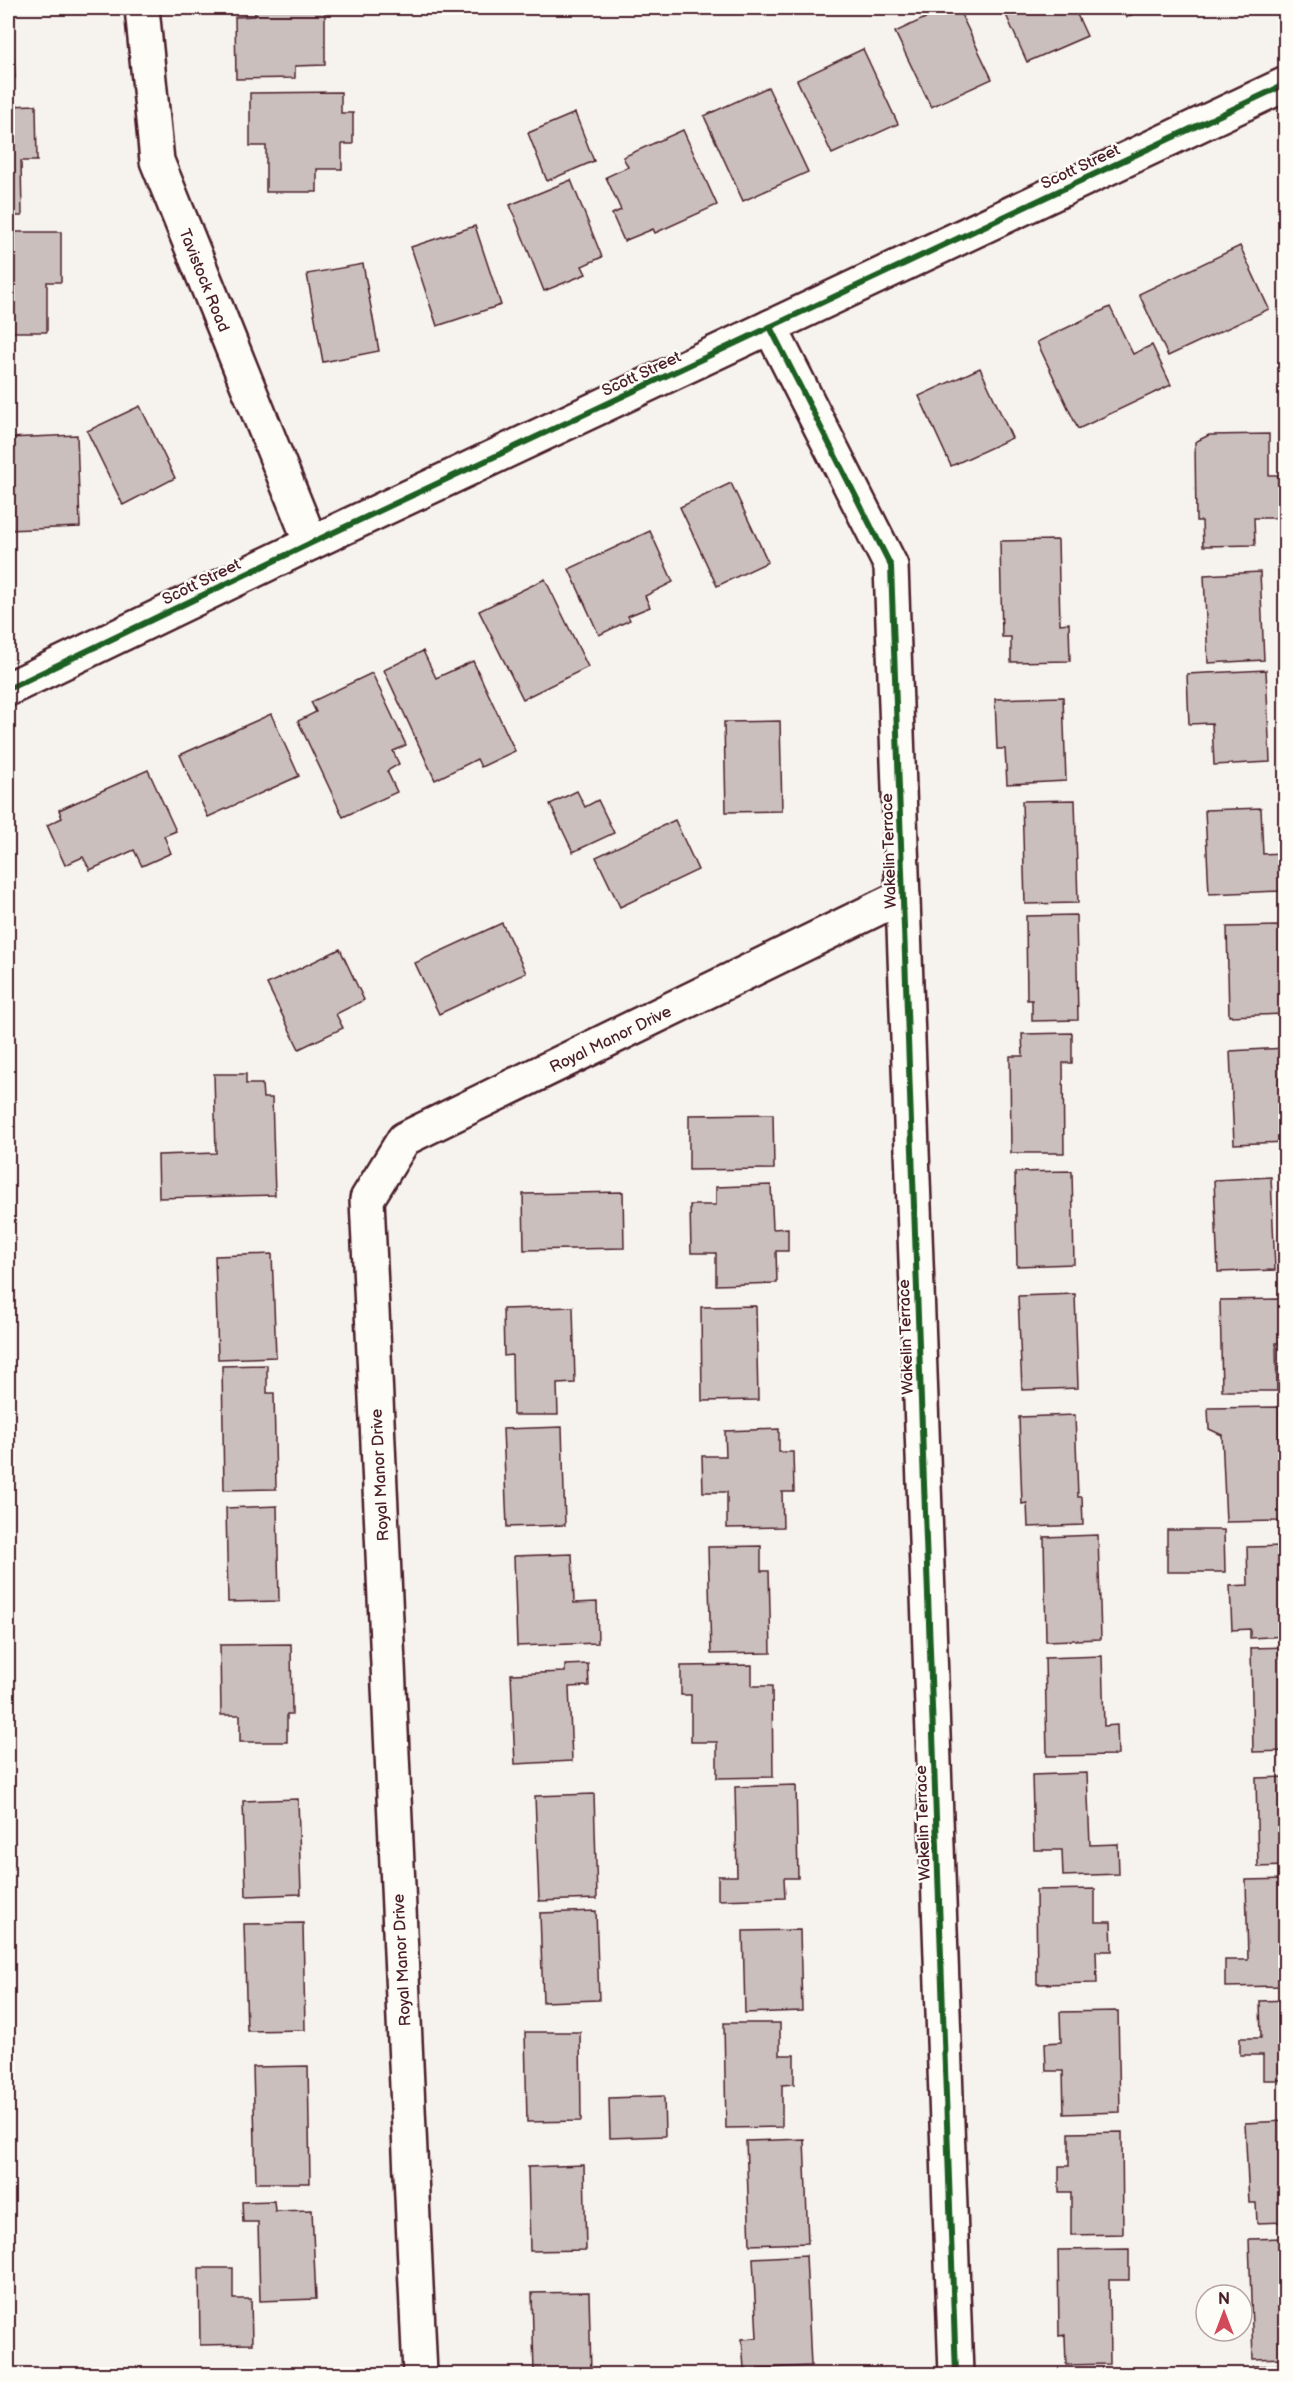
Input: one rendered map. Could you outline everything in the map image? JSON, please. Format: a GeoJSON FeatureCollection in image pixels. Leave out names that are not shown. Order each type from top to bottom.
{"type":"FeatureCollection","features":[{"type":"Feature","properties":{"kind":"street","name":"Tavistock Road"},"geometry":{"type":"LineString","coordinates":[[142,8],[157,161],[311,543]]}},
{"type":"Feature","properties":{"kind":"street","name":"Scott Street"},"geometry":{"type":"LineString","coordinates":[[8,689],[311,543],[1286,84]]}},
{"type":"Feature","properties":{"kind":"street","name":"Wakelin Terrace"},"geometry":{"type":"LineString","coordinates":[[770,327],[891,566],[956,2374]]}},
{"type":"Feature","properties":{"kind":"street","name":"Royal Manor Drive"},"geometry":{"type":"LineString","coordinates":[[420,2374],[367,1199],[404,1139],[903,896]]}},
{"type":"Feature","properties":{"kind":"building"},"geometry":{"type":"Polygon","coordinates":[[[8,8],[45,8],[45,10],[8,10],[8,8]]]}},
{"type":"Feature","properties":{"kind":"building"},"geometry":{"type":"Polygon","coordinates":[[[255,8],[325,8],[325,65],[295,66],[295,78],[236,79],[235,17],[255,16],[255,8]]]}},
{"type":"Feature","properties":{"kind":"building"},"geometry":{"type":"Polygon","coordinates":[[[947,8],[958,8],[992,79],[931,107],[895,32],[947,8]]]}},
{"type":"Feature","properties":{"kind":"building"},"geometry":{"type":"Polygon","coordinates":[[[1003,8],[1074,8],[1087,36],[1027,62],[1003,8]]]}},
{"type":"Feature","properties":{"kind":"building"},"geometry":{"type":"Polygon","coordinates":[[[1122,8],[1148,8],[1126,17],[1122,8]]]}},
{"type":"Feature","properties":{"kind":"building"},"geometry":{"type":"Polygon","coordinates":[[[12,17],[15,78],[8,79],[8,18],[12,17]]]}},
{"type":"Feature","properties":{"kind":"building"},"geometry":{"type":"Polygon","coordinates":[[[863,49],[898,124],[832,154],[797,80],[863,49]]]}},
{"type":"Feature","properties":{"kind":"building"},"geometry":{"type":"Polygon","coordinates":[[[768,87],[808,172],[743,201],[704,116],[768,87]]]}},
{"type":"Feature","properties":{"kind":"building"},"geometry":{"type":"Polygon","coordinates":[[[341,92],[341,113],[353,113],[353,144],[342,144],[342,169],[317,169],[317,192],[266,192],[266,146],[250,146],[250,93],[341,92]]]}},
{"type":"Feature","properties":{"kind":"building"},"geometry":{"type":"Polygon","coordinates":[[[36,105],[37,161],[21,161],[22,216],[8,216],[8,106],[36,105]]]}},
{"type":"Feature","properties":{"kind":"building"},"geometry":{"type":"Polygon","coordinates":[[[575,113],[594,161],[547,181],[528,133],[575,113]]]}},
{"type":"Feature","properties":{"kind":"building"},"geometry":{"type":"Polygon","coordinates":[[[683,130],[717,205],[655,233],[653,229],[624,241],[612,214],[621,210],[606,177],[628,167],[623,157],[683,130]]]}},
{"type":"Feature","properties":{"kind":"building"},"geometry":{"type":"Polygon","coordinates":[[[571,180],[602,257],[582,266],[586,274],[544,291],[510,205],[571,180]]]}},
{"type":"Feature","properties":{"kind":"building"},"geometry":{"type":"Polygon","coordinates":[[[475,226],[501,305],[437,326],[411,247],[475,226]]]}},
{"type":"Feature","properties":{"kind":"building"},"geometry":{"type":"Polygon","coordinates":[[[8,232],[61,232],[61,282],[47,282],[47,332],[8,332],[8,232]]]}},
{"type":"Feature","properties":{"kind":"building"},"geometry":{"type":"Polygon","coordinates":[[[1240,246],[1269,309],[1168,356],[1139,294],[1240,246]]]}},
{"type":"Feature","properties":{"kind":"building"},"geometry":{"type":"Polygon","coordinates":[[[363,264],[379,351],[323,362],[307,274],[363,264]]]}},
{"type":"Feature","properties":{"kind":"building"},"geometry":{"type":"Polygon","coordinates":[[[1110,307],[1133,354],[1152,345],[1171,385],[1078,429],[1037,342],[1110,307]]]}},
{"type":"Feature","properties":{"kind":"building"},"geometry":{"type":"Polygon","coordinates":[[[980,368],[1012,438],[951,466],[919,396],[980,368]]]}},
{"type":"Feature","properties":{"kind":"building"},"geometry":{"type":"Polygon","coordinates":[[[140,406],[175,478],[123,505],[87,431],[140,406]]]}},
{"type":"Feature","properties":{"kind":"building"},"geometry":{"type":"Polygon","coordinates":[[[1269,434],[1269,475],[1278,475],[1279,518],[1254,518],[1255,545],[1203,546],[1202,521],[1196,521],[1195,442],[1209,435],[1269,434]]]}},
{"type":"Feature","properties":{"kind":"building"},"geometry":{"type":"Polygon","coordinates":[[[77,435],[80,527],[8,530],[8,438],[77,435]]]}},
{"type":"Feature","properties":{"kind":"building"},"geometry":{"type":"Polygon","coordinates":[[[731,483],[768,562],[717,586],[680,507],[731,483]]]}},
{"type":"Feature","properties":{"kind":"building"},"geometry":{"type":"Polygon","coordinates":[[[650,531],[673,582],[645,596],[650,607],[628,616],[630,620],[599,635],[569,569],[650,531]]]}},
{"type":"Feature","properties":{"kind":"building"},"geometry":{"type":"Polygon","coordinates":[[[1058,540],[1060,624],[1069,623],[1070,661],[1011,662],[1011,637],[1002,637],[1000,541],[1058,540]]]}},
{"type":"Feature","properties":{"kind":"building"},"geometry":{"type":"Polygon","coordinates":[[[1260,572],[1264,660],[1208,663],[1204,575],[1260,572]]]}},
{"type":"Feature","properties":{"kind":"building"},"geometry":{"type":"Polygon","coordinates":[[[545,579],[588,667],[523,699],[479,611],[545,579]]]}},
{"type":"Feature","properties":{"kind":"building"},"geometry":{"type":"Polygon","coordinates":[[[423,651],[436,678],[473,661],[515,751],[481,767],[477,759],[435,780],[384,670],[423,651]]]}},
{"type":"Feature","properties":{"kind":"building"},"geometry":{"type":"Polygon","coordinates":[[[1266,670],[1270,762],[1214,765],[1212,723],[1189,724],[1187,674],[1266,670]]]}},
{"type":"Feature","properties":{"kind":"building"},"geometry":{"type":"Polygon","coordinates":[[[372,673],[406,745],[393,751],[399,764],[387,771],[397,792],[343,817],[298,721],[316,712],[311,702],[372,673]]]}},
{"type":"Feature","properties":{"kind":"building"},"geometry":{"type":"Polygon","coordinates":[[[1063,697],[1066,781],[1007,784],[1005,749],[997,749],[995,699],[1063,697]]]}},
{"type":"Feature","properties":{"kind":"building"},"geometry":{"type":"Polygon","coordinates":[[[271,714],[299,776],[208,817],[180,755],[271,714]]]}},
{"type":"Feature","properties":{"kind":"building"},"geometry":{"type":"Polygon","coordinates":[[[780,721],[782,811],[726,812],[724,722],[780,721]]]}},
{"type":"Feature","properties":{"kind":"building"},"geometry":{"type":"Polygon","coordinates":[[[148,770],[176,831],[164,836],[171,853],[142,866],[134,850],[90,870],[83,857],[65,865],[47,825],[62,818],[59,810],[148,770]]]}},
{"type":"Feature","properties":{"kind":"building"},"geometry":{"type":"Polygon","coordinates":[[[577,791],[585,807],[598,800],[614,833],[573,852],[550,804],[577,791]]]}},
{"type":"Feature","properties":{"kind":"building"},"geometry":{"type":"Polygon","coordinates":[[[1075,800],[1078,903],[1025,904],[1022,801],[1075,800]]]}},
{"type":"Feature","properties":{"kind":"building"},"geometry":{"type":"Polygon","coordinates":[[[1261,808],[1263,854],[1281,853],[1282,891],[1209,894],[1205,810],[1261,808]]]}},
{"type":"Feature","properties":{"kind":"building"},"geometry":{"type":"Polygon","coordinates":[[[675,820],[698,870],[620,907],[596,857],[675,820]]]}},
{"type":"Feature","properties":{"kind":"building"},"geometry":{"type":"Polygon","coordinates":[[[1076,915],[1078,1020],[1032,1021],[1032,1000],[1027,1000],[1026,916],[1076,915]]]}},
{"type":"Feature","properties":{"kind":"building"},"geometry":{"type":"Polygon","coordinates":[[[502,923],[526,973],[439,1014],[415,963],[502,923]]]}},
{"type":"Feature","properties":{"kind":"building"},"geometry":{"type":"Polygon","coordinates":[[[1282,926],[1284,1014],[1229,1016],[1227,927],[1282,926]]]}},
{"type":"Feature","properties":{"kind":"building"},"geometry":{"type":"Polygon","coordinates":[[[340,949],[364,1000],[336,1014],[343,1028],[299,1049],[267,984],[340,949]]]}},
{"type":"Feature","properties":{"kind":"building"},"geometry":{"type":"Polygon","coordinates":[[[1072,1033],[1072,1063],[1063,1063],[1064,1153],[1011,1153],[1010,1056],[1023,1056],[1022,1034],[1072,1033]]]}},
{"type":"Feature","properties":{"kind":"building"},"geometry":{"type":"Polygon","coordinates":[[[1285,1048],[1286,1142],[1234,1144],[1230,1051],[1285,1048]]]}},
{"type":"Feature","properties":{"kind":"building"},"geometry":{"type":"Polygon","coordinates":[[[214,1074],[246,1074],[246,1084],[262,1084],[263,1098],[272,1098],[275,1195],[159,1198],[158,1155],[216,1153],[214,1074]]]}},
{"type":"Feature","properties":{"kind":"building"},"geometry":{"type":"Polygon","coordinates":[[[773,1114],[774,1169],[689,1170],[689,1115],[773,1114]]]}},
{"type":"Feature","properties":{"kind":"building"},"geometry":{"type":"Polygon","coordinates":[[[1072,1171],[1074,1264],[1017,1266],[1015,1172],[1072,1171]]]}},
{"type":"Feature","properties":{"kind":"building"},"geometry":{"type":"Polygon","coordinates":[[[1271,1177],[1275,1270],[1218,1272],[1214,1180],[1271,1177]]]}},
{"type":"Feature","properties":{"kind":"building"},"geometry":{"type":"Polygon","coordinates":[[[771,1185],[773,1229],[788,1228],[788,1251],[776,1251],[777,1283],[716,1285],[716,1253],[691,1253],[690,1205],[716,1205],[716,1187],[771,1185]]]}},
{"type":"Feature","properties":{"kind":"building"},"geometry":{"type":"Polygon","coordinates":[[[623,1192],[624,1248],[524,1250],[523,1194],[623,1192]]]}},
{"type":"Feature","properties":{"kind":"building"},"geometry":{"type":"Polygon","coordinates":[[[272,1254],[276,1357],[218,1359],[215,1256],[272,1254]]]}},
{"type":"Feature","properties":{"kind":"building"},"geometry":{"type":"Polygon","coordinates":[[[1075,1294],[1078,1388],[1022,1390],[1018,1296],[1075,1294]]]}},
{"type":"Feature","properties":{"kind":"building"},"geometry":{"type":"Polygon","coordinates":[[[1282,1299],[1283,1343],[1276,1343],[1277,1391],[1222,1391],[1220,1300],[1282,1299]]]}},
{"type":"Feature","properties":{"kind":"building"},"geometry":{"type":"Polygon","coordinates":[[[756,1306],[758,1400],[702,1401],[701,1307],[756,1306]]]}},
{"type":"Feature","properties":{"kind":"building"},"geometry":{"type":"Polygon","coordinates":[[[573,1307],[575,1383],[557,1384],[558,1415],[513,1415],[512,1355],[504,1356],[503,1309],[573,1307]]]}},
{"type":"Feature","properties":{"kind":"building"},"geometry":{"type":"Polygon","coordinates":[[[267,1365],[267,1393],[274,1393],[276,1489],[224,1490],[222,1366],[267,1365]]]}},
{"type":"Feature","properties":{"kind":"building"},"geometry":{"type":"Polygon","coordinates":[[[1279,1407],[1281,1521],[1226,1522],[1222,1435],[1209,1429],[1208,1408],[1279,1407]]]}},
{"type":"Feature","properties":{"kind":"building"},"geometry":{"type":"Polygon","coordinates":[[[1075,1415],[1078,1497],[1082,1497],[1083,1525],[1028,1527],[1027,1503],[1022,1504],[1019,1417],[1075,1415]]]}},
{"type":"Feature","properties":{"kind":"building"},"geometry":{"type":"Polygon","coordinates":[[[562,1427],[565,1525],[507,1527],[503,1429],[562,1427]]]}},
{"type":"Feature","properties":{"kind":"building"},"geometry":{"type":"Polygon","coordinates":[[[779,1429],[779,1452],[793,1452],[794,1492],[782,1492],[783,1527],[727,1528],[727,1492],[703,1492],[702,1456],[726,1456],[725,1431],[779,1429]]]}},
{"type":"Feature","properties":{"kind":"building"},"geometry":{"type":"Polygon","coordinates":[[[277,1506],[279,1601],[228,1602],[226,1508],[277,1506]]]}},
{"type":"Feature","properties":{"kind":"building"},"geometry":{"type":"Polygon","coordinates":[[[1167,1530],[1224,1530],[1225,1572],[1167,1572],[1167,1530]]]}},
{"type":"Feature","properties":{"kind":"building"},"geometry":{"type":"Polygon","coordinates":[[[1098,1535],[1101,1639],[1046,1641],[1044,1537],[1098,1535]]]}},
{"type":"Feature","properties":{"kind":"building"},"geometry":{"type":"Polygon","coordinates":[[[761,1546],[761,1571],[769,1571],[771,1653],[711,1654],[708,1547],[761,1546]]]}},
{"type":"Feature","properties":{"kind":"building"},"geometry":{"type":"Polygon","coordinates":[[[1286,1546],[1286,1636],[1250,1638],[1250,1629],[1232,1630],[1230,1586],[1248,1585],[1247,1547],[1286,1546]]]}},
{"type":"Feature","properties":{"kind":"building"},"geometry":{"type":"Polygon","coordinates":[[[572,1554],[574,1603],[597,1602],[598,1643],[517,1646],[514,1556],[572,1554]]]}},
{"type":"Feature","properties":{"kind":"building"},"geometry":{"type":"Polygon","coordinates":[[[291,1644],[292,1714],[287,1714],[287,1742],[240,1742],[240,1715],[221,1715],[220,1645],[291,1644]]]}},
{"type":"Feature","properties":{"kind":"building"},"geometry":{"type":"Polygon","coordinates":[[[1286,1647],[1286,1751],[1253,1752],[1251,1648],[1286,1647]]]}},
{"type":"Feature","properties":{"kind":"building"},"geometry":{"type":"Polygon","coordinates":[[[1102,1656],[1104,1726],[1117,1725],[1118,1755],[1047,1756],[1045,1658],[1102,1656]]]}},
{"type":"Feature","properties":{"kind":"building"},"geometry":{"type":"Polygon","coordinates":[[[588,1664],[589,1686],[569,1687],[572,1761],[515,1764],[511,1674],[565,1672],[565,1665],[588,1664]]]}},
{"type":"Feature","properties":{"kind":"building"},"geometry":{"type":"Polygon","coordinates":[[[752,1665],[752,1686],[772,1686],[773,1777],[717,1778],[717,1742],[691,1742],[691,1695],[681,1695],[681,1666],[752,1665]]]}},
{"type":"Feature","properties":{"kind":"building"},"geometry":{"type":"Polygon","coordinates":[[[1087,1773],[1090,1845],[1118,1844],[1119,1874],[1063,1876],[1062,1850],[1034,1850],[1032,1775],[1087,1773]]]}},
{"type":"Feature","properties":{"kind":"building"},"geometry":{"type":"Polygon","coordinates":[[[1286,1777],[1286,1866],[1258,1867],[1256,1778],[1286,1777]]]}},
{"type":"Feature","properties":{"kind":"building"},"geometry":{"type":"Polygon","coordinates":[[[796,1785],[798,1878],[784,1878],[785,1898],[718,1900],[718,1876],[737,1876],[735,1787],[796,1785]]]}},
{"type":"Feature","properties":{"kind":"building"},"geometry":{"type":"Polygon","coordinates":[[[594,1794],[597,1899],[539,1901],[535,1796],[594,1794]]]}},
{"type":"Feature","properties":{"kind":"building"},"geometry":{"type":"Polygon","coordinates":[[[298,1799],[301,1894],[246,1896],[243,1801],[298,1799]]]}},
{"type":"Feature","properties":{"kind":"building"},"geometry":{"type":"Polygon","coordinates":[[[1286,1879],[1286,1986],[1225,1987],[1225,1960],[1248,1960],[1246,1880],[1286,1879]]]}},
{"type":"Feature","properties":{"kind":"building"},"geometry":{"type":"Polygon","coordinates":[[[1095,1889],[1095,1922],[1111,1922],[1112,1951],[1096,1951],[1097,1983],[1037,1984],[1036,1890],[1095,1889]]]}},
{"type":"Feature","properties":{"kind":"building"},"geometry":{"type":"Polygon","coordinates":[[[596,1911],[599,2000],[543,2002],[540,1913],[596,1911]]]}},
{"type":"Feature","properties":{"kind":"building"},"geometry":{"type":"Polygon","coordinates":[[[303,1923],[305,2030],[247,2031],[244,1924],[303,1923]]]}},
{"type":"Feature","properties":{"kind":"building"},"geometry":{"type":"Polygon","coordinates":[[[800,1930],[802,2011],[745,2013],[743,1931],[800,1930]]]}},
{"type":"Feature","properties":{"kind":"building"},"geometry":{"type":"Polygon","coordinates":[[[1286,2000],[1286,2080],[1263,2080],[1263,2055],[1240,2055],[1240,2038],[1261,2038],[1260,2001],[1286,2000]]]}},
{"type":"Feature","properties":{"kind":"building"},"geometry":{"type":"Polygon","coordinates":[[[1118,2011],[1120,2112],[1064,2114],[1063,2071],[1046,2071],[1045,2043],[1061,2042],[1060,2012],[1118,2011]]]}},
{"type":"Feature","properties":{"kind":"building"},"geometry":{"type":"Polygon","coordinates":[[[724,2023],[780,2023],[780,2055],[794,2055],[794,2084],[782,2085],[782,2127],[726,2128],[724,2023]]]}},
{"type":"Feature","properties":{"kind":"building"},"geometry":{"type":"Polygon","coordinates":[[[525,2032],[580,2032],[581,2121],[527,2122],[525,2032]]]}},
{"type":"Feature","properties":{"kind":"building"},"geometry":{"type":"Polygon","coordinates":[[[308,2066],[310,2183],[256,2183],[253,2067],[308,2066]]]}},
{"type":"Feature","properties":{"kind":"building"},"geometry":{"type":"Polygon","coordinates":[[[664,2096],[665,2136],[610,2138],[609,2098],[664,2096]]]}},
{"type":"Feature","properties":{"kind":"building"},"geometry":{"type":"Polygon","coordinates":[[[1286,2121],[1286,2222],[1257,2223],[1256,2203],[1249,2203],[1245,2123],[1286,2121]]]}},
{"type":"Feature","properties":{"kind":"building"},"geometry":{"type":"Polygon","coordinates":[[[1122,2132],[1123,2234],[1071,2235],[1071,2192],[1059,2192],[1059,2166],[1069,2166],[1069,2133],[1122,2132]]]}},
{"type":"Feature","properties":{"kind":"building"},"geometry":{"type":"Polygon","coordinates":[[[804,2139],[808,2243],[750,2245],[746,2141],[804,2139]]]}},
{"type":"Feature","properties":{"kind":"building"},"geometry":{"type":"Polygon","coordinates":[[[584,2165],[586,2250],[530,2251],[528,2167],[584,2165]]]}},
{"type":"Feature","properties":{"kind":"building"},"geometry":{"type":"Polygon","coordinates":[[[274,2201],[275,2211],[312,2210],[316,2299],[260,2301],[258,2222],[243,2222],[242,2202],[274,2201]]]}},
{"type":"Feature","properties":{"kind":"building"},"geometry":{"type":"Polygon","coordinates":[[[1286,2238],[1286,2358],[1253,2359],[1254,2283],[1250,2283],[1249,2239],[1286,2238]]]}},
{"type":"Feature","properties":{"kind":"building"},"geometry":{"type":"Polygon","coordinates":[[[1129,2249],[1129,2280],[1109,2280],[1110,2364],[1066,2365],[1065,2335],[1059,2336],[1058,2250],[1129,2249]]]}},
{"type":"Feature","properties":{"kind":"building"},"geometry":{"type":"Polygon","coordinates":[[[806,2255],[811,2366],[744,2369],[742,2339],[757,2338],[753,2258],[806,2255]]]}},
{"type":"Feature","properties":{"kind":"building"},"geometry":{"type":"Polygon","coordinates":[[[199,2268],[233,2268],[233,2299],[251,2299],[252,2344],[200,2345],[199,2268]]]}},
{"type":"Feature","properties":{"kind":"building"},"geometry":{"type":"Polygon","coordinates":[[[589,2292],[591,2374],[534,2374],[532,2293],[589,2292]]]}},
{"type":"Feature","properties":{"kind":"building"},"geometry":{"type":"Polygon","coordinates":[[[1286,2365],[1286,2374],[1255,2374],[1254,2366],[1286,2365]]]}},
{"type":"Feature","properties":{"kind":"building"},"geometry":{"type":"Polygon","coordinates":[[[1133,2371],[1133,2374],[1062,2374],[1062,2372],[1133,2371]]]}},
{"type":"Feature","properties":{"kind":"cycle path"},"geometry":{"type":"LineString","coordinates":[[8,689],[311,543],[1286,84]]}},
{"type":"Feature","properties":{"kind":"cycle path"},"geometry":{"type":"LineString","coordinates":[[770,327],[891,566],[956,2374]]}}]}
